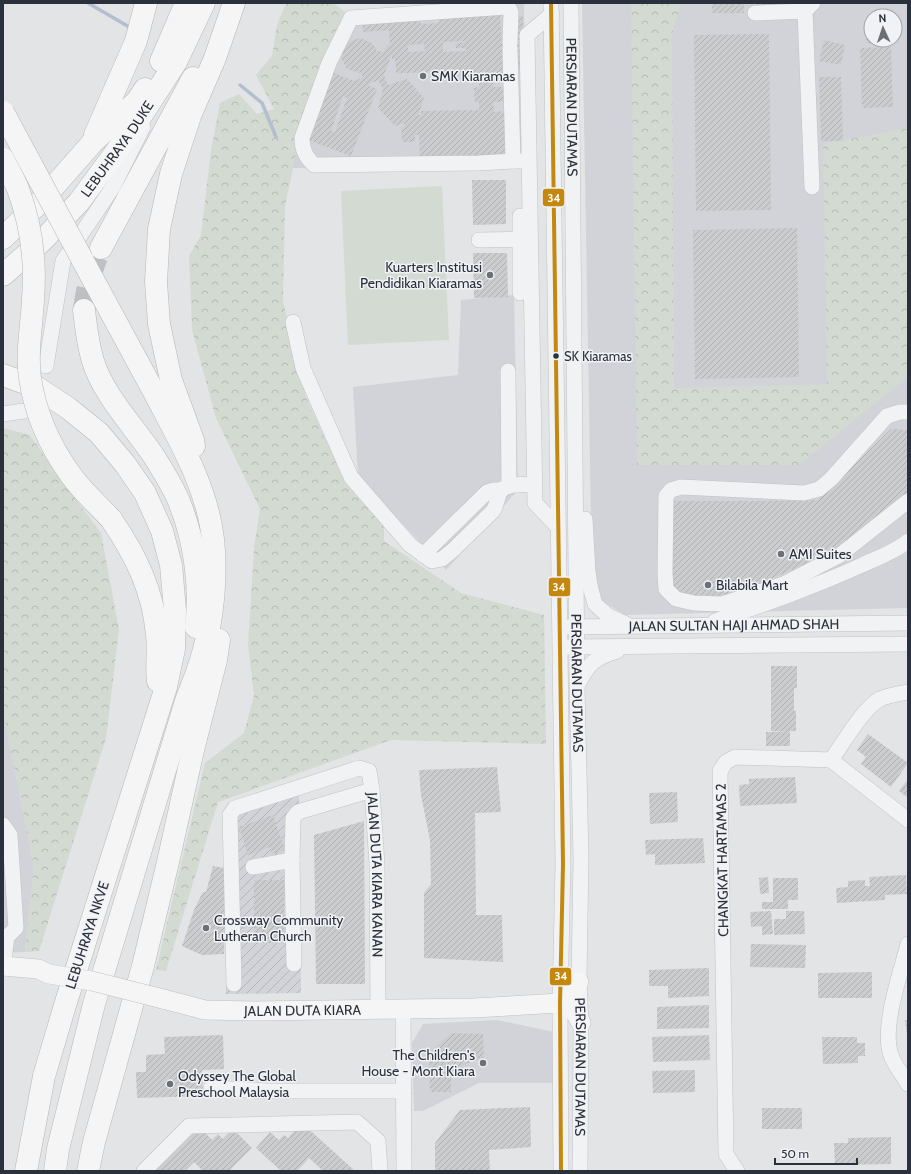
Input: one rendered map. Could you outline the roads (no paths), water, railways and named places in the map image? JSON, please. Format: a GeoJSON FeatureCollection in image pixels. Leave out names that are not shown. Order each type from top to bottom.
{"type":"FeatureCollection","features":[{"type":"Feature","properties":{"kind":"highway"},"geometry":{"type":"LineString","coordinates":[[3,238],[42,200],[92,142],[136,41],[146,3]]}},
{"type":"Feature","properties":{"kind":"highway","name":"LEBUHRAYA DUKE"},"geometry":{"type":"LineString","coordinates":[[3,254],[47,215],[91,168],[156,73],[186,3]]}},
{"type":"Feature","properties":{"kind":"highway","name":"LEBUHRAYA DUKE"},"geometry":{"type":"LineString","coordinates":[[3,275],[42,242],[79,202],[132,130],[176,62],[204,3]]}},
{"type":"Feature","properties":{"kind":"highway"},"geometry":{"type":"LineString","coordinates":[[101,248],[185,91],[231,10]]}},
{"type":"Feature","properties":{"kind":"highway"},"geometry":{"type":"LineString","coordinates":[[197,478],[193,440],[171,380],[159,324],[156,282],[159,229],[171,174],[190,116],[215,58],[231,10]]}},
{"type":"Feature","properties":{"kind":"highway","name":"LEBUHRAYA DUKE"},"geometry":{"type":"LineString","coordinates":[[92,142],[137,101]]}},
{"type":"Feature","properties":{"kind":"highway"},"geometry":{"type":"LineString","coordinates":[[3,112],[182,445],[197,478],[207,509],[213,539],[215,564],[211,616],[204,653],[186,701],[94,1004],[58,1149],[55,1171]]}},
{"type":"Feature","properties":{"kind":"highway"},"geometry":{"type":"LineString","coordinates":[[3,159],[18,189],[30,233],[33,259],[34,294],[29,353],[30,376],[34,399],[42,422],[71,476],[111,519],[141,569],[153,605],[158,642],[157,672],[162,701]]}},
{"type":"Feature","properties":{"kind":"highway"},"geometry":{"type":"LineString","coordinates":[[84,310],[86,336],[93,363],[105,386],[125,417],[143,440],[169,481],[180,504],[190,534],[195,565],[198,611],[186,701]]}},
{"type":"Feature","properties":{"kind":"highway","name":"LEBUHRAYA NKVE"},"geometry":{"type":"LineString","coordinates":[[3,375],[36,387],[68,408],[99,433],[125,464],[145,493],[162,530],[171,566],[175,610],[174,648],[166,687],[44,1076],[26,1171]]}},
{"type":"Feature","properties":{"kind":"highway"},"geometry":{"type":"LineString","coordinates":[[88,1171],[94,1142],[143,966],[193,750],[216,660],[222,615],[213,587]]}},
{"type":"Feature","properties":{"kind":"main road","name":"JALAN DUTA KIARA"},"geometry":{"type":"LineString","coordinates":[[3,966],[38,969],[48,974],[92,981],[205,1010],[255,1011],[378,1005],[403,1010],[560,1003]]}},
{"type":"Feature","properties":{"kind":"main road","name":"JALAN DUTA KIARA"},"geometry":{"type":"LineString","coordinates":[[3,977],[40,979],[48,974]]}},
{"type":"Feature","properties":{"kind":"main road"},"geometry":{"type":"LineString","coordinates":[[579,982],[574,991],[560,1003],[570,1007],[581,1023]]}},
{"type":"Feature","properties":{"kind":"street","name":"PERSIARAN DUTAMAS"},"geometry":{"type":"LineString","coordinates":[[571,3],[580,857],[580,1171]]}},
{"type":"Feature","properties":{"kind":"street"},"geometry":{"type":"LineString","coordinates":[[521,161],[314,165],[304,153],[302,138],[329,62],[352,18],[506,7],[509,8],[511,12],[510,46],[521,161],[525,239],[535,503],[558,527]]}},
{"type":"Feature","properties":{"kind":"street"},"geometry":{"type":"LineString","coordinates":[[755,14],[809,7],[812,187]]}},
{"type":"Feature","properties":{"kind":"street"},"geometry":{"type":"LineString","coordinates":[[521,161],[527,35],[552,9]]}},
{"type":"Feature","properties":{"kind":"street","name":"PERSIARAN DUTAMAS"},"geometry":{"type":"LineString","coordinates":[[552,9],[563,864],[560,1003],[561,1171]]}},
{"type":"Feature","properties":{"kind":"street"},"geometry":{"type":"LineString","coordinates":[[46,366],[63,261],[113,188],[176,62]]}},
{"type":"Feature","properties":{"kind":"street"},"geometry":{"type":"LineString","coordinates":[[480,240],[525,239]]}},
{"type":"Feature","properties":{"kind":"street"},"geometry":{"type":"LineString","coordinates":[[520,293],[525,239]]}},
{"type":"Feature","properties":{"kind":"street"},"geometry":{"type":"LineString","coordinates":[[293,322],[304,368],[351,477],[410,545],[423,555],[487,492],[492,490],[534,485]]}},
{"type":"Feature","properties":{"kind":"street"},"geometry":{"type":"LineString","coordinates":[[506,488],[508,371]]}},
{"type":"Feature","properties":{"kind":"street"},"geometry":{"type":"LineString","coordinates":[[3,414],[24,411]]}},
{"type":"Feature","properties":{"kind":"street"},"geometry":{"type":"LineString","coordinates":[[764,598],[722,604],[694,603],[676,598],[666,589],[664,573],[666,496],[671,490],[681,487],[804,492],[819,489],[831,479],[887,416],[900,412],[908,412]]}},
{"type":"Feature","properties":{"kind":"street"},"geometry":{"type":"LineString","coordinates":[[575,469],[586,520],[588,572],[595,604],[607,615],[630,626]]}},
{"type":"Feature","properties":{"kind":"street"},"geometry":{"type":"LineString","coordinates":[[770,624],[769,615],[786,590],[840,554],[908,501]]}},
{"type":"Feature","properties":{"kind":"street"},"geometry":{"type":"LineString","coordinates":[[703,625],[786,590],[833,578],[908,541]]}},
{"type":"Feature","properties":{"kind":"street","name":"JALAN SULTAN HAJI AHMAD SHAH"},"geometry":{"type":"LineString","coordinates":[[559,627],[908,623]]}},
{"type":"Feature","properties":{"kind":"street","name":"JALAN SULTAN HAJI AHMAD SHAH"},"geometry":{"type":"LineString","coordinates":[[560,647],[908,644]]}},
{"type":"Feature","properties":{"kind":"street"},"geometry":{"type":"LineString","coordinates":[[577,686],[587,667],[601,656],[629,647]]}},
{"type":"Feature","properties":{"kind":"street"},"geometry":{"type":"LineString","coordinates":[[908,692],[880,699],[867,710],[831,760],[908,820]]}},
{"type":"Feature","properties":{"kind":"street","name":"CHANGKAT HARTAMAS 2"},"geometry":{"type":"LineString","coordinates":[[736,1171],[726,1154],[720,770],[726,762],[735,758],[831,760]]}},
{"type":"Feature","properties":{"kind":"street"},"geometry":{"type":"LineString","coordinates":[[234,984],[230,815],[235,808],[359,768],[369,771],[372,790]]}},
{"type":"Feature","properties":{"kind":"street","name":"JALAN DUTA KIARA KANAN"},"geometry":{"type":"LineString","coordinates":[[292,860],[293,818],[298,812],[372,790],[377,864],[378,1005]]}},
{"type":"Feature","properties":{"kind":"street"},"geometry":{"type":"LineString","coordinates":[[3,825],[10,834],[8,881],[16,928],[5,938],[3,966]]}},
{"type":"Feature","properties":{"kind":"street"},"geometry":{"type":"LineString","coordinates":[[254,867],[292,860],[294,964]]}},
{"type":"Feature","properties":{"kind":"street"},"geometry":{"type":"LineString","coordinates":[[908,944],[890,1013],[888,1038],[890,1055],[908,1084]]}},
{"type":"Feature","properties":{"kind":"street"},"geometry":{"type":"LineString","coordinates":[[403,1010],[404,1171]]}},
{"type":"Feature","properties":{"kind":"street"},"geometry":{"type":"LineString","coordinates":[[211,1088],[269,1091],[404,1091]]}},
{"type":"Feature","properties":{"kind":"street"},"geometry":{"type":"LineString","coordinates":[[144,1171],[189,1126],[357,1122],[378,1141],[380,1171]]}},
{"type":"Feature","properties":{"kind":"waterway"},"geometry":{"type":"LineString","coordinates":[[88,3],[131,28]]}},
{"type":"Feature","properties":{"kind":"waterway"},"geometry":{"type":"LineString","coordinates":[[240,85],[262,103],[276,137]]}},
{"type":"Feature","properties":{"kind":"tunnel"},"geometry":{"type":"LineString","coordinates":[[84,310],[90,278],[101,248]]}},
{"type":"Feature","properties":{"kind":"place","name":"SMK Kiaramas"},"geometry":{"type":"Point","coordinates":[423,76]}},
{"type":"Feature","properties":{"kind":"place","name":"Kuarters Institusi Pendidikan Kiaramas"},"geometry":{"type":"Point","coordinates":[490,275]}},
{"type":"Feature","properties":{"kind":"place","name":"SK Kiaramas"},"geometry":{"type":"Point","coordinates":[556,356]}},
{"type":"Feature","properties":{"kind":"place","name":"AMI Suites"},"geometry":{"type":"Point","coordinates":[781,554]}},
{"type":"Feature","properties":{"kind":"place","name":"Bilabila Mart"},"geometry":{"type":"Point","coordinates":[708,585]}},
{"type":"Feature","properties":{"kind":"place","name":"Crossway Community Lutheran Church"},"geometry":{"type":"Point","coordinates":[206,928]}},
{"type":"Feature","properties":{"kind":"place","name":"The Children's House - Mont Kiara"},"geometry":{"type":"Point","coordinates":[483,1063]}},
{"type":"Feature","properties":{"kind":"place","name":"Odyssey The Global Preschool Malaysia"},"geometry":{"type":"Point","coordinates":[170,1084]}}]}
